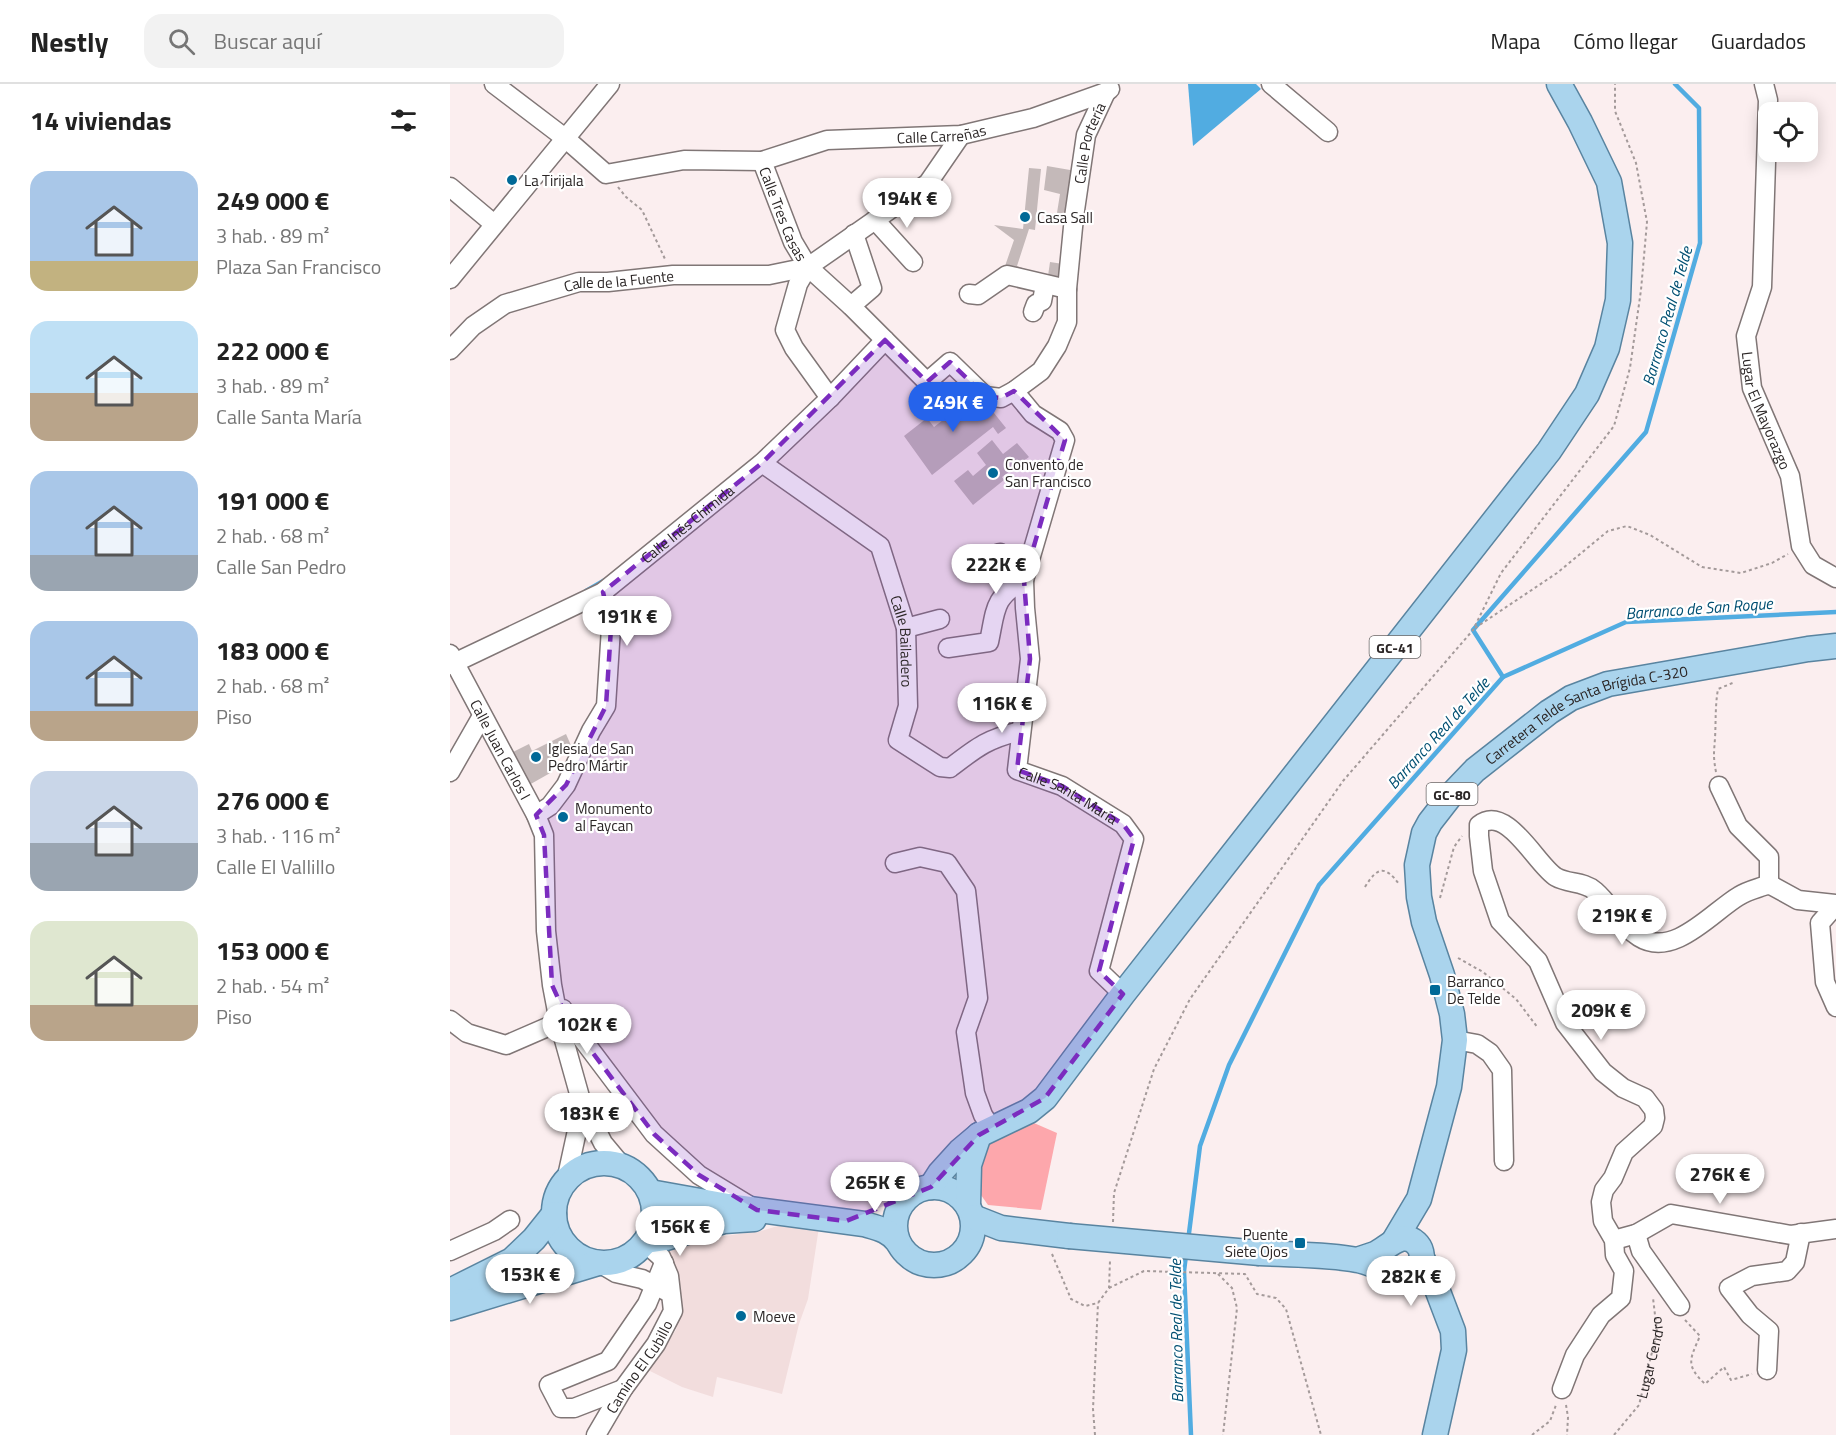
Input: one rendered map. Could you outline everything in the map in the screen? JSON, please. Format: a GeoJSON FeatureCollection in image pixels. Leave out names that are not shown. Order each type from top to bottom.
{"type":"FeatureCollection","features":[{"type":"Feature","properties":{"kind":"main road","name":"GC-41"},"geometry":{"type":"LineString","coordinates":[[931,1187],[960,1151],[985,1132],[1029,1111],[1045,1098],[1123,994],[1549,451],[1587,394],[1607,348],[1618,300],[1620,243],[1609,182],[1580,122],[1558,84]]}},
{"type":"Feature","properties":{"kind":"main road","name":"Carretera Telde Santa Brígida C-320"},"geometry":{"type":"LineString","coordinates":[[1392,1243],[1419,1199],[1449,1087],[1455,1040],[1452,1014],[1424,922],[1419,897],[1417,865],[1424,833],[1451,795],[1501,748],[1548,712],[1589,690],[1608,684],[1836,646]]}},
{"type":"Feature","properties":{"kind":"main road"},"geometry":{"type":"LineString","coordinates":[[650,1192],[673,1198],[846,1221],[881,1229],[892,1235],[914,1260],[937,1266],[954,1260],[967,1248],[974,1228],[970,1211],[969,1165],[985,1132]]}},
{"type":"Feature","properties":{"kind":"main road"},"geometry":{"type":"LineString","coordinates":[[450,1308],[599,1263],[626,1259],[636,1252],[646,1242],[653,1225],[654,1208],[650,1192],[639,1177],[623,1167],[608,1163],[592,1165],[578,1171],[566,1181],[559,1191],[554,1214],[556,1228],[567,1246],[584,1259],[599,1263]]}},
{"type":"Feature","properties":{"kind":"main road"},"geometry":{"type":"LineString","coordinates":[[846,1221],[931,1187],[952,1191],[970,1211],[1001,1228],[1032,1233],[1357,1260],[1398,1273],[1413,1272],[1418,1268],[1421,1253]]}},
{"type":"Feature","properties":{"kind":"main road"},"geometry":{"type":"LineString","coordinates":[[898,1242],[895,1230],[896,1218],[900,1207],[908,1197]]}},
{"type":"Feature","properties":{"kind":"main road","name":"Carretera Telde Santa Brígida C-320"},"geometry":{"type":"LineString","coordinates":[[1419,1199],[1421,1253]]}},
{"type":"Feature","properties":{"kind":"main road"},"geometry":{"type":"LineString","coordinates":[[450,1291],[512,1260],[534,1239],[554,1214]]}},
{"type":"Feature","properties":{"kind":"main road"},"geometry":{"type":"LineString","coordinates":[[646,1242],[724,1221],[783,1214]]}},
{"type":"Feature","properties":{"kind":"main road"},"geometry":{"type":"LineString","coordinates":[[967,1248],[1032,1233]]}},
{"type":"Feature","properties":{"kind":"main road"},"geometry":{"type":"LineString","coordinates":[[1357,1260],[1376,1254],[1392,1243],[1406,1239],[1416,1243],[1437,1288],[1453,1331],[1454,1350],[1435,1435]]}},
{"type":"Feature","properties":{"kind":"main road"},"geometry":{"type":"LineString","coordinates":[[1392,1243],[1386,1256],[1386,1262],[1398,1273],[1423,1289],[1444,1311]]}},
{"type":"Feature","properties":{"kind":"street"},"geometry":{"type":"LineString","coordinates":[[494,84],[565,138],[606,174]]}},
{"type":"Feature","properties":{"kind":"street"},"geometry":{"type":"LineString","coordinates":[[450,279],[610,84]]}},
{"type":"Feature","properties":{"kind":"street"},"geometry":{"type":"LineString","coordinates":[[1271,84],[1328,132]]}},
{"type":"Feature","properties":{"kind":"street","name":"Lugar El Mayorazgo"},"geometry":{"type":"LineString","coordinates":[[1764,84],[1768,99],[1762,287],[1746,336],[1752,388],[1790,476],[1801,546]]}},
{"type":"Feature","properties":{"kind":"street","name":"Calle Carreñas"},"geometry":{"type":"LineString","coordinates":[[606,174],[684,160],[762,161],[827,140],[961,135],[1033,118],[1111,88]]}},
{"type":"Feature","properties":{"kind":"street","name":"Calle Portería"},"geometry":{"type":"LineString","coordinates":[[1014,392],[1041,371],[1057,346],[1067,322],[1067,290],[1074,217],[1086,135],[1111,88]]}},
{"type":"Feature","properties":{"kind":"street"},"geometry":{"type":"LineString","coordinates":[[830,398],[794,348],[785,330],[798,284],[808,267],[928,183],[961,135]]}},
{"type":"Feature","properties":{"kind":"street","name":"Calle Tres Casas"},"geometry":{"type":"LineString","coordinates":[[762,161],[793,242],[808,267],[851,306],[927,382],[950,362],[984,396],[1001,398],[1014,392]]}},
{"type":"Feature","properties":{"kind":"street"},"geometry":{"type":"LineString","coordinates":[[450,188],[494,224]]}},
{"type":"Feature","properties":{"kind":"street"},"geometry":{"type":"LineString","coordinates":[[875,220],[913,262]]}},
{"type":"Feature","properties":{"kind":"street"},"geometry":{"type":"LineString","coordinates":[[851,306],[872,288],[854,234]]}},
{"type":"Feature","properties":{"kind":"street","name":"Calle de la Fuente"},"geometry":{"type":"LineString","coordinates":[[450,350],[473,326],[505,304],[579,282],[608,282],[673,275],[769,274],[808,267]]}},
{"type":"Feature","properties":{"kind":"street"},"geometry":{"type":"LineString","coordinates":[[969,294],[978,295],[1006,275],[1067,290]]}},
{"type":"Feature","properties":{"kind":"street"},"geometry":{"type":"LineString","coordinates":[[1033,312],[1036,304],[1042,301],[1045,285]]}},
{"type":"Feature","properties":{"kind":"street","name":"Calle Inés Chimida"},"geometry":{"type":"LineString","coordinates":[[453,662],[603,592],[762,463],[830,398],[885,340]]}},
{"type":"Feature","properties":{"kind":"street","name":"Calle Santa María"},"geometry":{"type":"LineString","coordinates":[[1014,392],[1033,414],[1060,431],[1065,440],[1024,580],[1024,608],[1030,658],[1017,770],[1062,786],[1123,824],[1134,839],[1099,971],[1123,994]]}},
{"type":"Feature","properties":{"kind":"street","name":"Calle Bailadero"},"geometry":{"type":"LineString","coordinates":[[762,463],[880,546],[906,628],[908,706],[898,740],[940,767],[951,768],[985,742],[999,735],[1021,731]]}},
{"type":"Feature","properties":{"kind":"street"},"geometry":{"type":"LineString","coordinates":[[1801,546],[1813,565],[1836,578]]}},
{"type":"Feature","properties":{"kind":"street"},"geometry":{"type":"LineString","coordinates":[[973,562],[1000,553],[1008,581],[1024,580]]}},
{"type":"Feature","properties":{"kind":"street"},"geometry":{"type":"LineString","coordinates":[[948,648],[989,642],[998,601],[1009,589],[1024,580]]}},
{"type":"Feature","properties":{"kind":"street"},"geometry":{"type":"LineString","coordinates":[[536,816],[550,806],[566,785],[591,731],[606,706],[611,628],[603,592]]}},
{"type":"Feature","properties":{"kind":"street"},"geometry":{"type":"LineString","coordinates":[[906,628],[940,619]]}},
{"type":"Feature","properties":{"kind":"street","name":"Calle Juan Carlos I"},"geometry":{"type":"LineString","coordinates":[[453,662],[544,835],[546,931],[552,985]]}},
{"type":"Feature","properties":{"kind":"street"},"geometry":{"type":"LineString","coordinates":[[450,772],[482,716]]}},
{"type":"Feature","properties":{"kind":"street"},"geometry":{"type":"LineString","coordinates":[[1719,786],[1738,826],[1769,857],[1769,884]]}},
{"type":"Feature","properties":{"kind":"street"},"geometry":{"type":"LineString","coordinates":[[1562,1389],[1575,1355],[1601,1315],[1622,1298],[1624,1271],[1615,1255],[1614,1240],[1603,1221],[1601,1202],[1604,1190],[1613,1178],[1624,1152],[1653,1126],[1654,1110],[1645,1098],[1623,1088],[1603,1072],[1565,1023],[1538,961],[1500,921],[1483,871],[1479,825],[1489,820],[1497,821],[1508,827],[1557,878],[1585,885],[1594,890],[1619,920],[1641,938],[1662,942],[1690,933],[1740,895],[1769,884],[1798,900],[1836,904]]}},
{"type":"Feature","properties":{"kind":"street"},"geometry":{"type":"LineString","coordinates":[[895,863],[920,857],[947,863],[966,891],[978,998],[966,1032],[975,1093],[983,1115],[985,1132]]}},
{"type":"Feature","properties":{"kind":"street"},"geometry":{"type":"LineString","coordinates":[[1836,904],[1820,923],[1825,982],[1836,1007]]}},
{"type":"Feature","properties":{"kind":"street"},"geometry":{"type":"LineString","coordinates":[[552,985],[559,1022],[580,1097],[603,1143],[623,1167]]}},
{"type":"Feature","properties":{"kind":"street"},"geometry":{"type":"LineString","coordinates":[[552,985],[568,1020],[654,1134],[699,1175],[757,1210]]}},
{"type":"Feature","properties":{"kind":"street"},"geometry":{"type":"LineString","coordinates":[[450,1020],[467,1033],[506,1045],[559,1022]]}},
{"type":"Feature","properties":{"kind":"street"},"geometry":{"type":"LineString","coordinates":[[450,1043],[467,1033]]}},
{"type":"Feature","properties":{"kind":"street"},"geometry":{"type":"LineString","coordinates":[[1455,1040],[1477,1044],[1490,1053],[1502,1070],[1504,1161]]}},
{"type":"Feature","properties":{"kind":"street"},"geometry":{"type":"LineString","coordinates":[[566,1181],[580,1117],[580,1097]]}},
{"type":"Feature","properties":{"kind":"street"},"geometry":{"type":"LineString","coordinates":[[1614,1240],[1636,1234],[1671,1214],[1791,1235],[1836,1229]]}},
{"type":"Feature","properties":{"kind":"street"},"geometry":{"type":"LineString","coordinates":[[450,1251],[494,1231],[510,1220]]}},
{"type":"Feature","properties":{"kind":"street"},"geometry":{"type":"LineString","coordinates":[[1767,1370],[1769,1331],[1750,1315],[1730,1288],[1752,1276],[1787,1271],[1795,1262],[1801,1233]]}},
{"type":"Feature","properties":{"kind":"street","name":"Lugar Cendro"},"geometry":{"type":"LineString","coordinates":[[1636,1234],[1641,1251],[1680,1306]]}},
{"type":"Feature","properties":{"kind":"street","name":"Camino El Cubillo"},"geometry":{"type":"LineString","coordinates":[[596,1435],[623,1389],[656,1344],[672,1311],[669,1276],[661,1257],[646,1242]]}},
{"type":"Feature","properties":{"kind":"street"},"geometry":{"type":"LineString","coordinates":[[599,1263],[616,1273],[656,1285],[672,1296]]}},
{"type":"Feature","properties":{"kind":"street"},"geometry":{"type":"LineString","coordinates":[[623,1389],[574,1408],[561,1408],[549,1385],[608,1361],[647,1304],[663,1263]]}},
{"type":"Feature","properties":{"kind":"path"},"geometry":{"type":"LineString","coordinates":[[606,174],[626,197],[642,210],[673,275]]}},
{"type":"Feature","properties":{"kind":"path"},"geometry":{"type":"LineString","coordinates":[[1112,1229],[1114,1193],[1154,1069],[1190,999],[1343,781],[1473,630],[1557,573],[1608,531],[1627,526],[1650,535],[1702,567],[1741,573],[1772,563],[1801,546]]}},
{"type":"Feature","properties":{"kind":"path"},"geometry":{"type":"LineString","coordinates":[[1719,786],[1712,755],[1718,689],[1738,681]]}},
{"type":"Feature","properties":{"kind":"path"},"geometry":{"type":"LineString","coordinates":[[1440,907],[1440,897],[1454,847],[1470,826],[1479,825]]}},
{"type":"Feature","properties":{"kind":"path"},"geometry":{"type":"LineString","coordinates":[[1365,887],[1373,874],[1382,870],[1388,872],[1400,886]]}},
{"type":"Feature","properties":{"kind":"path"},"geometry":{"type":"LineString","coordinates":[[1451,952],[1483,972],[1516,999],[1538,1028]]}},
{"type":"Feature","properties":{"kind":"path"},"geometry":{"type":"LineString","coordinates":[[1032,1233],[1071,1299],[1084,1306],[1098,1303]]}},
{"type":"Feature","properties":{"kind":"path"},"geometry":{"type":"LineString","coordinates":[[1109,1288],[1111,1252]]}},
{"type":"Feature","properties":{"kind":"path"},"geometry":{"type":"LineString","coordinates":[[1095,1435],[1093,1409],[1098,1303],[1109,1288],[1143,1271],[1245,1274],[1257,1294],[1276,1298],[1286,1309],[1321,1435]]}},
{"type":"Feature","properties":{"kind":"path"},"geometry":{"type":"LineString","coordinates":[[1216,1273],[1232,1288],[1237,1308],[1223,1435]]}},
{"type":"Feature","properties":{"kind":"path","name":"Lugar Cendro"},"geometry":{"type":"LineString","coordinates":[[1614,1435],[1639,1405],[1657,1332],[1653,1298]]}},
{"type":"Feature","properties":{"kind":"path","name":"Lugar Cendro"},"geometry":{"type":"LineString","coordinates":[[1680,1306],[1686,1321],[1700,1336],[1690,1359],[1693,1373],[1705,1384],[1724,1367],[1731,1380],[1767,1370]]}},
{"type":"Feature","properties":{"kind":"path"},"geometry":{"type":"LineString","coordinates":[[1532,1435],[1550,1421],[1562,1389]]}},
{"type":"Feature","properties":{"kind":"path"},"geometry":{"type":"LineString","coordinates":[[1562,1389],[1568,1417],[1567,1435]]}},
{"type":"Feature","properties":{"kind":"highlighted area"},"geometry":{"type":"Polygon","coordinates":[[[885,340],[927,382],[950,362],[985,396],[1001,398],[1014,391],[1065,440],[1024,580],[1030,659],[1017,770],[1062,786],[1123,824],[1134,839],[1099,971],[1123,994],[1045,1098],[979,1135],[931,1187],[846,1221],[757,1210],[699,1175],[654,1134],[568,1020],[552,985],[544,835],[536,815],[566,785],[606,706],[611,628],[603,592],[762,463],[885,340]]]}},
{"type":"Feature","properties":{"kind":"shaded area"},"geometry":{"type":"Polygon","coordinates":[[[1027,1120],[1057,1133],[1041,1210],[988,1205],[976,1188],[989,1142],[1027,1120]]]}},
{"type":"Feature","properties":{"kind":"shaded area","name":"Moeve"},"geometry":{"type":"Polygon","coordinates":[[[784,1224],[819,1227],[808,1299],[799,1324],[782,1394],[717,1377],[713,1397],[682,1387],[648,1370],[676,1330],[681,1308],[667,1251],[717,1237],[761,1231],[784,1224]]]}},
{"type":"Feature","properties":{"kind":"water"},"geometry":{"type":"Polygon","coordinates":[[[1188,84],[1256,84],[1261,89],[1193,146],[1188,84]]]}},
{"type":"Feature","properties":{"kind":"building"},"geometry":{"type":"Polygon","coordinates":[[[1047,166],[1076,171],[1068,224],[1056,219],[1060,194],[1044,190],[1047,166]]]}},
{"type":"Feature","properties":{"kind":"building"},"geometry":{"type":"Polygon","coordinates":[[[1029,168],[1041,169],[1035,230],[1029,229],[1017,266],[1028,270],[1026,276],[1004,269],[1014,240],[994,225],[1023,229],[1029,168]]]}},
{"type":"Feature","properties":{"kind":"building"},"geometry":{"type":"Polygon","coordinates":[[[1050,262],[1063,264],[1060,286],[1047,283],[1050,262]]]}},
{"type":"Feature","properties":{"kind":"building"},"geometry":{"type":"Polygon","coordinates":[[[978,393],[1006,428],[998,434],[993,427],[932,475],[904,436],[927,418],[934,427],[978,393]]]}},
{"type":"Feature","properties":{"kind":"building","name":"Convento de San Francisco"},"geometry":{"type":"Polygon","coordinates":[[[992,440],[1003,454],[1017,443],[1029,457],[1002,477],[1004,480],[973,505],[954,481],[968,470],[973,476],[986,465],[977,453],[992,440]]]}},
{"type":"Feature","properties":{"kind":"building","name":"Iglesia de San Pedro Mártir"},"geometry":{"type":"Polygon","coordinates":[[[566,734],[573,750],[547,762],[552,772],[529,785],[513,752],[529,744],[532,751],[566,734]]]}},
{"type":"Feature","properties":{"kind":"waterway","name":"Barranco Real de Telde"},"geometry":{"type":"LineString","coordinates":[[1503,677],[1473,630],[1646,432],[1700,243],[1699,108],[1675,84]]}},
{"type":"Feature","properties":{"kind":"waterway"},"geometry":{"type":"LineString","coordinates":[[586,591],[605,580]]}},
{"type":"Feature","properties":{"kind":"waterway","name":"Barranco Real de Telde"},"geometry":{"type":"LineString","coordinates":[[1188,1241],[1200,1146],[1229,1065],[1319,885],[1503,677],[1626,622],[1836,612]]}},
{"type":"Feature","properties":{"kind":"waterway","name":"Barranco Real de Telde"},"geometry":{"type":"LineString","coordinates":[[1186,1255],[1184,1271],[1191,1435]]}},
{"type":"Feature","properties":{"kind":"place","name":"La Tirijala"},"geometry":{"type":"Point","coordinates":[512,180]}},
{"type":"Feature","properties":{"kind":"place","name":"Casa Sall"},"geometry":{"type":"Point","coordinates":[1025,217]}},
{"type":"Feature","properties":{"kind":"place","name":"Convento de San Francisco"},"geometry":{"type":"Point","coordinates":[993,473]}},
{"type":"Feature","properties":{"kind":"place","name":"Iglesia de San Pedro Mártir"},"geometry":{"type":"Point","coordinates":[536,757]}},
{"type":"Feature","properties":{"kind":"place","name":"Monumento al Faycan"},"geometry":{"type":"Point","coordinates":[563,817]}},
{"type":"Feature","properties":{"kind":"place","name":"Barranco De Telde"},"geometry":{"type":"Point","coordinates":[1435,990]}},
{"type":"Feature","properties":{"kind":"place","name":"Puente Siete Ojos"},"geometry":{"type":"Point","coordinates":[1300,1243]}},
{"type":"Feature","properties":{"kind":"place","name":"Moeve"},"geometry":{"type":"Point","coordinates":[741,1316]}},
{"type":"Feature","properties":{"kind":"water label","name":"Barranco de San Roque"},"geometry":{"type":"Point","coordinates":[1699,608]}}]}
